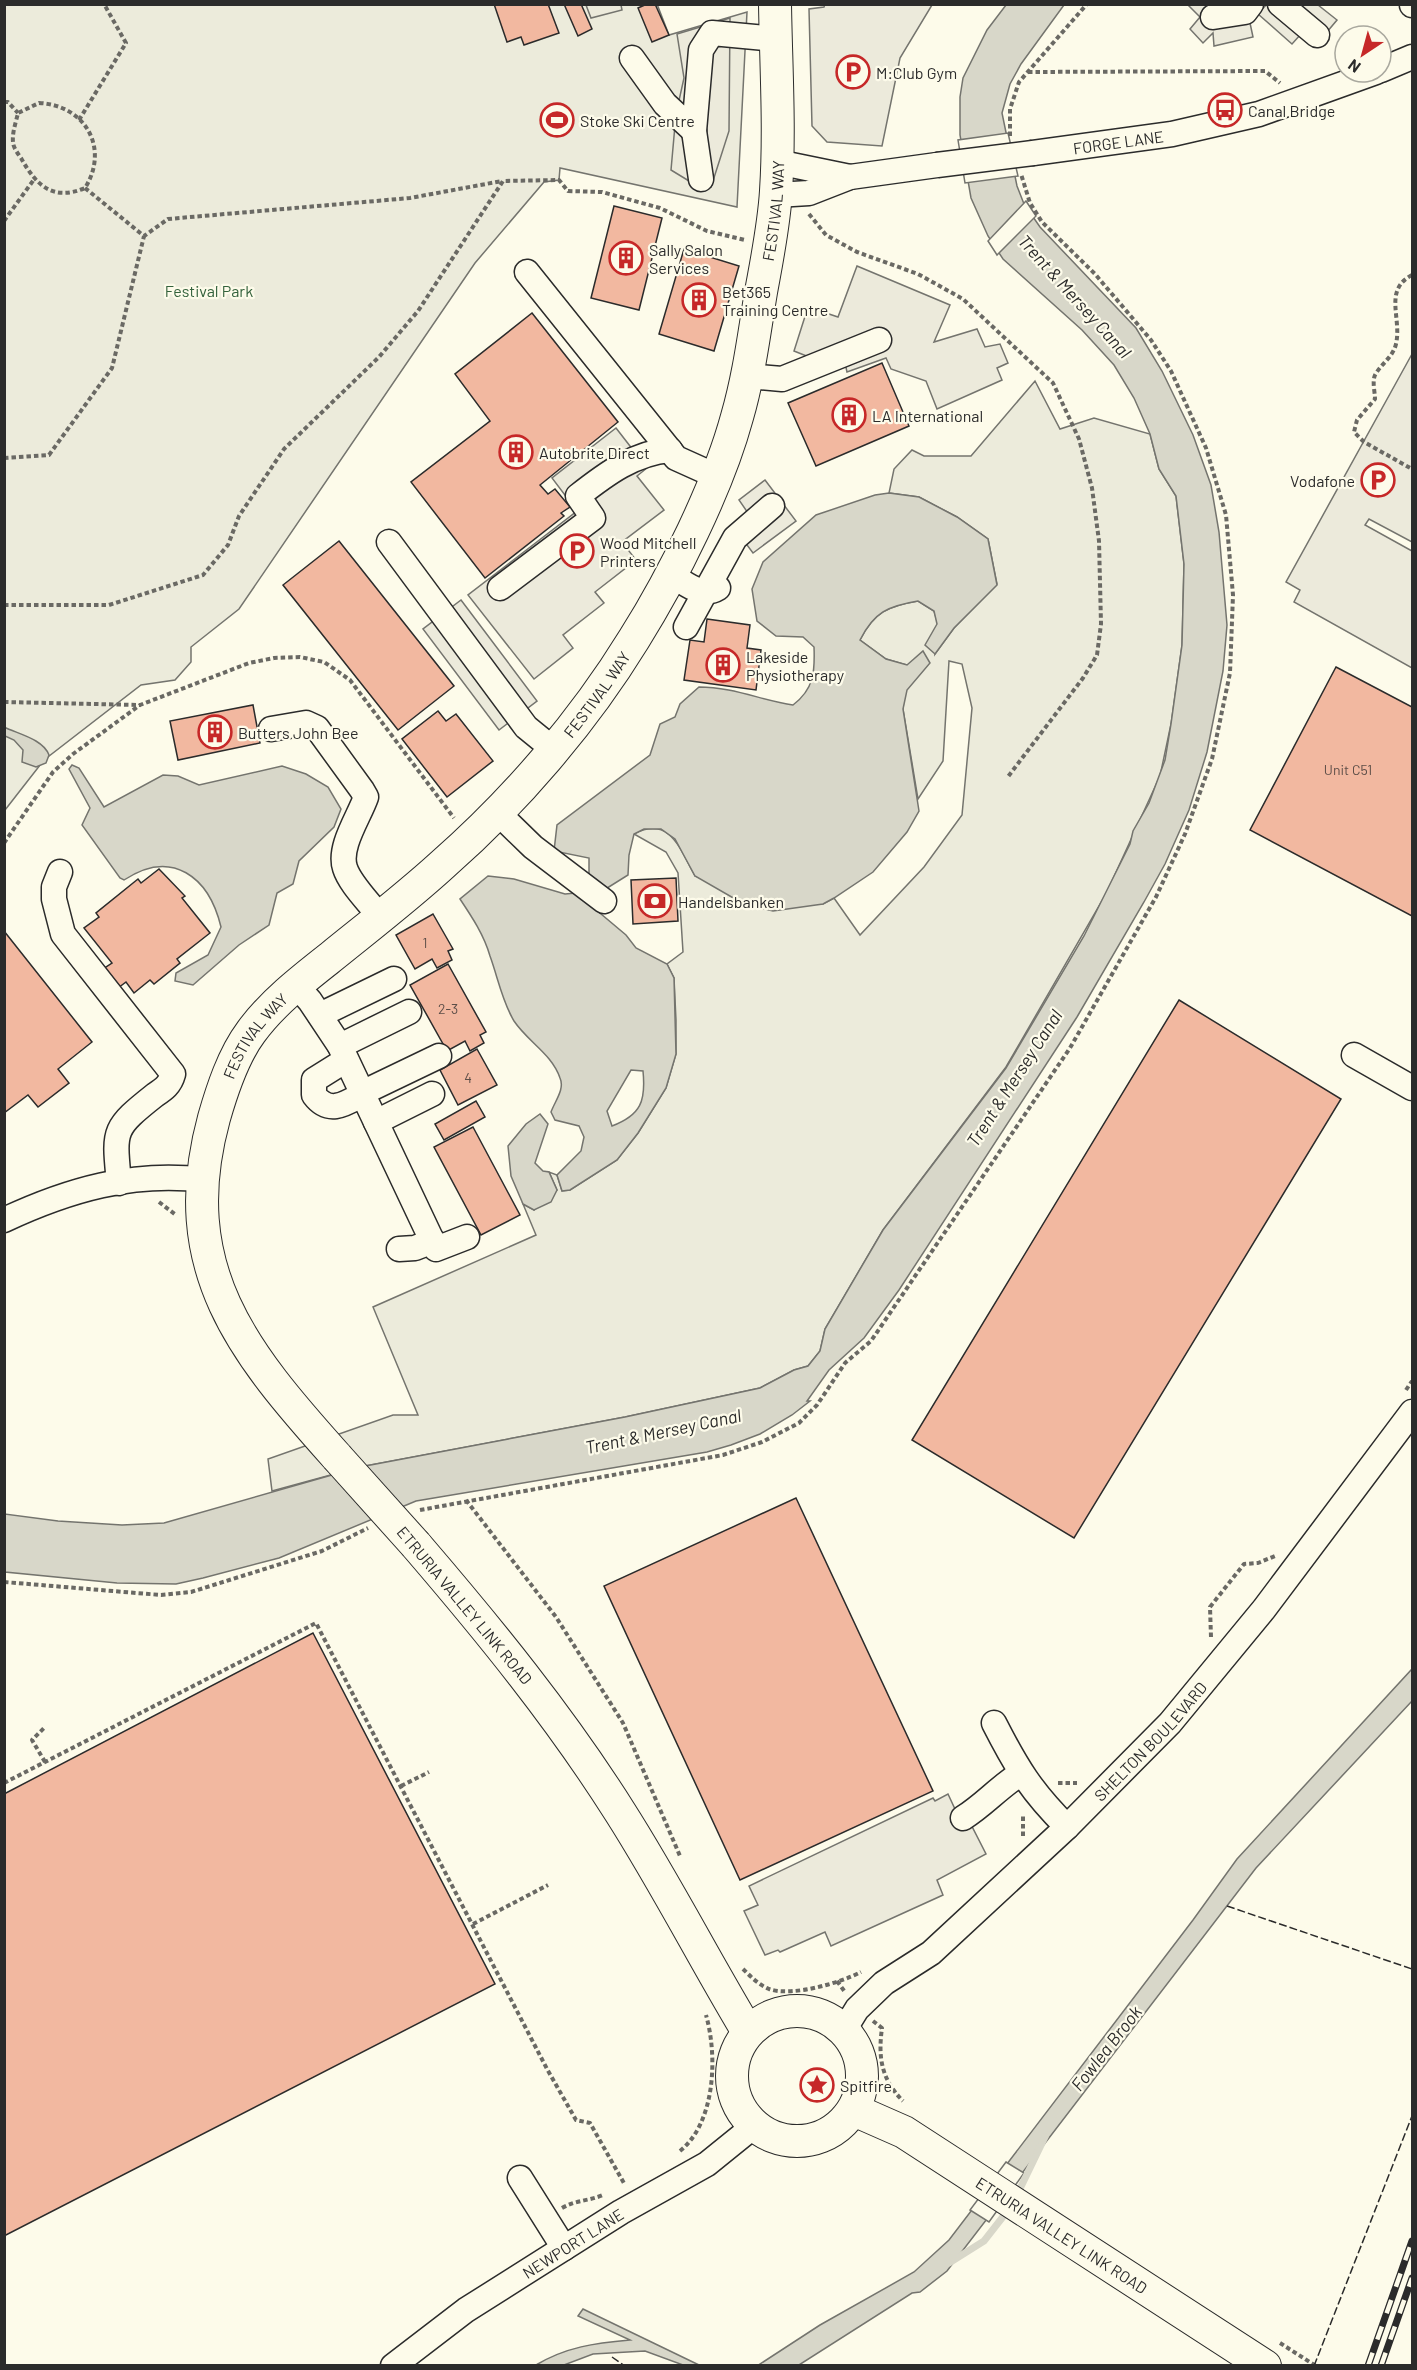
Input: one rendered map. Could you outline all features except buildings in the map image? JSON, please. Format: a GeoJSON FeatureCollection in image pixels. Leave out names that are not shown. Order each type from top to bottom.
{"type":"FeatureCollection","features":[{"type":"Feature","properties":{"kind":"main road","name":"FESTIVAL WAY"},"geometry":{"type":"LineString","coordinates":[[204,1180],[208,1142],[220,1096],[250,1033],[296,985],[441,867],[497,812],[584,711],[633,641],[671,574],[716,476],[736,421],[747,376],[776,195],[775,4]]}},
{"type":"Feature","properties":{"kind":"main road","name":"ETRURIA VALLEY LINK ROAD"},"geometry":{"type":"LineString","coordinates":[[204,1180],[204,1221],[212,1276],[225,1310],[258,1364],[279,1392],[416,1545],[518,1667],[578,1748],[657,1873],[723,1993],[748,2032]]}},
{"type":"Feature","properties":{"kind":"main road"},"geometry":{"type":"LineString","coordinates":[[806,2010],[827,2017],[844,2030],[857,2047],[863,2068],[862,2090],[854,2110],[842,2125],[826,2135],[808,2141],[789,2141],[770,2136],[754,2126],[741,2110],[732,2070],[737,2050],[748,2032],[765,2019],[785,2011],[806,2010]]}},
{"type":"Feature","properties":{"kind":"main road","name":"ETRURIA VALLEY LINK ROAD"},"geometry":{"type":"LineString","coordinates":[[854,2110],[906,2120],[1265,2366]]}},
{"type":"Feature","properties":{"kind":"street"},"geometry":{"type":"LineString","coordinates":[[1213,17],[1245,12],[1251,4]]}},
{"type":"Feature","properties":{"kind":"street"},"geometry":{"type":"LineString","coordinates":[[1280,4],[1317,35]]}},
{"type":"Feature","properties":{"kind":"street"},"geometry":{"type":"LineString","coordinates":[[701,179],[694,131],[701,50],[712,33],[776,39]]}},
{"type":"Feature","properties":{"kind":"street"},"geometry":{"type":"LineString","coordinates":[[1393,65],[1413,57]]}},
{"type":"Feature","properties":{"kind":"street"},"geometry":{"type":"LineString","coordinates":[[632,58],[664,104],[694,131]]}},
{"type":"Feature","properties":{"kind":"street","name":"FORGE LANE"},"geometry":{"type":"LineString","coordinates":[[776,195],[809,193],[850,177],[937,165],[1027,162],[1172,134],[1259,114],[1343,84]]}},
{"type":"Feature","properties":{"kind":"street","name":"FORGE LANE"},"geometry":{"type":"LineString","coordinates":[[777,162],[850,177]]}},
{"type":"Feature","properties":{"kind":"street"},"geometry":{"type":"LineString","coordinates":[[527,272],[676,458],[716,476]]}},
{"type":"Feature","properties":{"kind":"street"},"geometry":{"type":"LineString","coordinates":[[747,376],[782,379],[879,340]]}},
{"type":"Feature","properties":{"kind":"street"},"geometry":{"type":"LineString","coordinates":[[500,588],[593,518],[578,496],[620,465],[650,452],[670,450]]}},
{"type":"Feature","properties":{"kind":"street"},"geometry":{"type":"LineString","coordinates":[[686,627],[712,590],[735,538],[772,506]]}},
{"type":"Feature","properties":{"kind":"street"},"geometry":{"type":"LineString","coordinates":[[389,542],[526,727],[553,748]]}},
{"type":"Feature","properties":{"kind":"street"},"geometry":{"type":"LineString","coordinates":[[671,574],[688,587],[712,590]]}},
{"type":"Feature","properties":{"kind":"street"},"geometry":{"type":"LineString","coordinates":[[271,729],[306,723],[317,728],[362,790],[366,797],[346,843],[343,860],[345,870],[380,917]]}},
{"type":"Feature","properties":{"kind":"street"},"geometry":{"type":"LineString","coordinates":[[497,812],[533,847],[604,901]]}},
{"type":"Feature","properties":{"kind":"street"},"geometry":{"type":"LineString","coordinates":[[60,872],[54,887],[54,899],[63,934],[171,1068],[173,1074],[171,1083],[126,1118],[118,1129],[115,1142],[119,1183]]}},
{"type":"Feature","properties":{"kind":"street"},"geometry":{"type":"LineString","coordinates":[[320,1016],[394,979]]}},
{"type":"Feature","properties":{"kind":"street"},"geometry":{"type":"LineString","coordinates":[[296,985],[320,1016],[343,1053],[436,1250],[467,1237]]}},
{"type":"Feature","properties":{"kind":"street"},"geometry":{"type":"LineString","coordinates":[[409,1012],[343,1053],[314,1080],[314,1095],[318,1101],[331,1107],[341,1106],[439,1056]]}},
{"type":"Feature","properties":{"kind":"street"},"geometry":{"type":"LineString","coordinates":[[1354,1055],[1413,1088]]}},
{"type":"Feature","properties":{"kind":"street"},"geometry":{"type":"LineString","coordinates":[[376,1122],[432,1094]]}},
{"type":"Feature","properties":{"kind":"street"},"geometry":{"type":"LineString","coordinates":[[4,1220],[71,1191],[146,1177],[204,1180]]}},
{"type":"Feature","properties":{"kind":"street"},"geometry":{"type":"LineString","coordinates":[[399,1249],[415,1248],[433,1241]]}},
{"type":"Feature","properties":{"kind":"street","name":"SHELTON BOULEVARD"},"geometry":{"type":"LineString","coordinates":[[844,2030],[857,2008],[884,1983],[931,1953],[1067,1827],[1170,1723],[1264,1609],[1413,1412]]}},
{"type":"Feature","properties":{"kind":"street"},"geometry":{"type":"LineString","coordinates":[[994,1723],[1020,1773],[1038,1798],[1067,1827]]}},
{"type":"Feature","properties":{"kind":"street"},"geometry":{"type":"LineString","coordinates":[[963,1818],[983,1805],[1002,1785],[1020,1773]]}},
{"type":"Feature","properties":{"kind":"street","name":"NEWPORT LANE"},"geometry":{"type":"LineString","coordinates":[[393,2366],[466,2310],[621,2212],[707,2164],[754,2126]]}},
{"type":"Feature","properties":{"kind":"street"},"geometry":{"type":"LineString","coordinates":[[520,2178],[564,2248]]}},
{"type":"Feature","properties":{"kind":"path"},"geometry":{"type":"LineString","coordinates":[[79,120],[126,44],[104,4]]}},
{"type":"Feature","properties":{"kind":"path"},"geometry":{"type":"LineString","coordinates":[[1010,137],[1013,93],[1027,72],[1087,4]]}},
{"type":"Feature","properties":{"kind":"path"},"geometry":{"type":"LineString","coordinates":[[1027,72],[1265,71],[1276,81],[1289,86]]}},
{"type":"Feature","properties":{"kind":"path"},"geometry":{"type":"LineString","coordinates":[[4,102],[8,102],[18,114]]}},
{"type":"Feature","properties":{"kind":"path"},"geometry":{"type":"LineString","coordinates":[[39,103],[54,104],[79,120],[96,143],[95,167],[86,188],[60,194],[45,188],[34,178],[12,143],[18,114],[39,103]]}},
{"type":"Feature","properties":{"kind":"path"},"geometry":{"type":"LineString","coordinates":[[411,1512],[466,1500],[723,1455],[762,1442],[799,1423],[817,1405],[845,1363],[871,1341],[1070,1048],[1170,869],[1212,759],[1230,673],[1233,595],[1226,515],[1206,448],[1171,371],[1151,339],[1117,298],[1042,222],[1030,203],[1027,162]]}},
{"type":"Feature","properties":{"kind":"path"},"geometry":{"type":"LineString","coordinates":[[4,221],[34,178]]}},
{"type":"Feature","properties":{"kind":"path"},"geometry":{"type":"LineString","coordinates":[[4,458],[49,455],[112,368],[144,236],[168,219],[410,198],[503,181],[559,180],[568,191],[602,192],[660,208],[707,231],[753,242]]}},
{"type":"Feature","properties":{"kind":"path"},"geometry":{"type":"LineString","coordinates":[[4,605],[109,604],[202,575],[228,545],[240,516],[284,449],[379,357],[418,311],[503,181]]}},
{"type":"Feature","properties":{"kind":"path"},"geometry":{"type":"LineString","coordinates":[[86,188],[144,236]]}},
{"type":"Feature","properties":{"kind":"path"},"geometry":{"type":"LineString","coordinates":[[808,213],[826,235],[846,246],[918,274],[963,299],[1053,383],[1079,439],[1092,488],[1099,541],[1101,624],[1097,655],[1083,678],[1007,778]]}},
{"type":"Feature","properties":{"kind":"path"},"geometry":{"type":"LineString","coordinates":[[1413,275],[1403,280],[1398,288],[1395,306],[1397,341],[1394,351],[1374,376],[1375,399],[1357,420],[1354,432],[1364,442],[1413,469]]}},
{"type":"Feature","properties":{"kind":"path"},"geometry":{"type":"LineString","coordinates":[[4,843],[53,772],[73,754],[140,705]]}},
{"type":"Feature","properties":{"kind":"path"},"geometry":{"type":"LineString","coordinates":[[152,1199],[165,1204],[175,1212],[180,1221]]}},
{"type":"Feature","properties":{"kind":"path"},"geometry":{"type":"LineString","coordinates":[[466,1500],[556,1617],[623,1723],[681,1858],[680,1866]]}},
{"type":"Feature","properties":{"kind":"path"},"geometry":{"type":"LineString","coordinates":[[4,1582],[161,1595],[191,1592],[322,1551],[372,1526]]}},
{"type":"Feature","properties":{"kind":"path"},"geometry":{"type":"LineString","coordinates":[[1209,1641],[1212,1635],[1210,1607],[1244,1564]]}},
{"type":"Feature","properties":{"kind":"path"},"geometry":{"type":"LineString","coordinates":[[4,1783],[316,1623],[576,2120],[590,2123],[625,2185]]}},
{"type":"Feature","properties":{"kind":"path"},"geometry":{"type":"LineString","coordinates":[[45,1727],[32,1740],[45,1762]]}},
{"type":"Feature","properties":{"kind":"path"},"geometry":{"type":"LineString","coordinates":[[401,1786],[429,1772]]}},
{"type":"Feature","properties":{"kind":"path"},"geometry":{"type":"LineString","coordinates":[[1053,1781],[1072,1784],[1086,1779]]}},
{"type":"Feature","properties":{"kind":"path"},"geometry":{"type":"LineString","coordinates":[[472,1924],[548,1885]]}},
{"type":"Feature","properties":{"kind":"path"},"geometry":{"type":"LineString","coordinates":[[759,1983],[769,1989],[800,1991],[837,1981]]}},
{"type":"Feature","properties":{"kind":"path"},"geometry":{"type":"LineString","coordinates":[[678,2153],[700,2127],[708,2104],[710,2058],[708,2023],[702,2004]]}},
{"type":"Feature","properties":{"kind":"path"},"geometry":{"type":"LineString","coordinates":[[882,2028],[879,2050],[881,2067],[906,2120]]}},
{"type":"Feature","properties":{"kind":"path"},"geometry":{"type":"LineString","coordinates":[[574,2201],[593,2199],[634,2180]]}},
{"type":"Feature","properties":{"kind":"green space","name":"Festival Park"},"geometry":{"type":"Polygon","coordinates":[[[657,4],[669,35],[747,12],[737,207],[560,168],[559,180],[544,182],[475,263],[239,609],[191,647],[191,662],[175,680],[141,685],[44,760],[5,810],[5,5],[657,4]]]}},
{"type":"Feature","properties":{"kind":"green space"},"geometry":{"type":"Polygon","coordinates":[[[1035,381],[1060,429],[1094,418],[1150,434],[1159,469],[1176,496],[1184,564],[1182,645],[1171,724],[1160,776],[1106,894],[1006,1067],[883,1230],[825,1329],[820,1351],[808,1366],[794,1370],[760,1388],[625,1417],[360,1467],[272,1491],[268,1459],[393,1415],[418,1415],[373,1307],[536,1235],[523,1204],[534,1210],[557,1190],[549,1172],[557,1175],[562,1191],[570,1190],[617,1160],[638,1133],[666,1088],[676,1054],[674,978],[667,964],[683,952],[678,873],[666,852],[634,834],[646,829],[665,832],[679,846],[695,876],[823,904],[834,898],[860,935],[924,867],[962,815],[972,708],[962,664],[949,661],[943,761],[918,799],[903,709],[907,665],[886,659],[860,640],[865,630],[883,612],[898,605],[918,601],[934,611],[938,624],[935,654],[954,628],[997,584],[988,539],[957,517],[919,497],[889,493],[894,469],[912,450],[924,456],[971,456],[1035,381]]]}},
{"type":"Feature","properties":{"kind":"shaded area","name":"M:Club Gym"},"geometry":{"type":"Polygon","coordinates":[[[825,4],[932,5],[900,58],[882,146],[827,142],[812,126],[809,9],[824,7],[825,4]]]}},
{"type":"Feature","properties":{"kind":"shaded area"},"geometry":{"type":"Polygon","coordinates":[[[586,5],[621,5],[622,10],[591,18],[586,5]]]}},
{"type":"Feature","properties":{"kind":"shaded area"},"geometry":{"type":"Polygon","coordinates":[[[1188,5],[1230,5],[1250,23],[1253,37],[1214,46],[1213,33],[1203,43],[1190,29],[1200,17],[1188,5]]]}},
{"type":"Feature","properties":{"kind":"shaded area"},"geometry":{"type":"Polygon","coordinates":[[[1266,5],[1318,5],[1337,20],[1316,45],[1301,34],[1292,44],[1258,14],[1266,5]]]}},
{"type":"Feature","properties":{"kind":"shaded area"},"geometry":{"type":"Polygon","coordinates":[[[730,18],[729,131],[711,187],[689,181],[671,170],[676,114],[684,78],[677,34],[730,18]]]}},
{"type":"Feature","properties":{"kind":"shaded area","name":"LA International"},"geometry":{"type":"Polygon","coordinates":[[[857,266],[950,305],[934,342],[977,329],[985,347],[1000,344],[1008,363],[997,368],[1002,380],[937,409],[926,381],[891,369],[886,358],[847,372],[845,363],[809,357],[794,351],[808,307],[838,317],[857,266]]]}},
{"type":"Feature","properties":{"kind":"shaded area","name":"Vodafone"},"geometry":{"type":"Polygon","coordinates":[[[1412,354],[1412,542],[1369,519],[1365,525],[1412,551],[1412,668],[1294,602],[1300,590],[1286,582],[1412,354]]]}},
{"type":"Feature","properties":{"kind":"shaded area","name":"Wood Mitchell Printers"},"geometry":{"type":"Polygon","coordinates":[[[616,428],[647,468],[637,476],[664,510],[622,542],[636,560],[595,592],[604,603],[563,635],[573,648],[534,679],[468,595],[577,511],[552,478],[616,428]]]}},
{"type":"Feature","properties":{"kind":"shaded area"},"geometry":{"type":"Polygon","coordinates":[[[765,480],[796,521],[753,553],[732,525],[748,513],[739,500],[765,480]]]}},
{"type":"Feature","properties":{"kind":"shaded area"},"geometry":{"type":"Polygon","coordinates":[[[461,600],[537,701],[499,730],[423,629],[461,600]]]}},
{"type":"Feature","properties":{"kind":"shaded area"},"geometry":{"type":"Polygon","coordinates":[[[948,1794],[955,1809],[962,1807],[986,1854],[937,1880],[943,1895],[831,1946],[825,1932],[780,1952],[778,1950],[765,1955],[744,1911],[758,1905],[749,1886],[933,1798],[935,1801],[948,1794]]]}},
{"type":"Feature","properties":{"kind":"water","name":"Trent & Mersey Canal"},"geometry":{"type":"Polygon","coordinates":[[[1006,5],[1064,5],[1021,64],[1010,84],[1002,113],[1017,186],[1024,204],[1040,227],[1136,328],[1162,371],[1193,435],[1211,485],[1219,532],[1227,625],[1223,671],[1207,752],[1189,810],[1165,864],[1077,1017],[899,1290],[864,1338],[829,1370],[807,1401],[810,1401],[760,1434],[707,1452],[416,1501],[279,1558],[176,1584],[117,1583],[5,1572],[5,1514],[58,1521],[122,1525],[164,1523],[360,1467],[625,1417],[760,1388],[794,1370],[808,1366],[820,1351],[825,1329],[883,1230],[1006,1068],[1084,936],[1130,844],[1133,831],[1149,803],[1165,760],[1182,645],[1184,564],[1176,496],[1159,469],[1150,434],[1134,398],[1114,365],[1082,330],[1003,259],[988,236],[971,198],[960,135],[960,97],[963,78],[987,30],[1006,5]]]}},
{"type":"Feature","properties":{"kind":"water"},"geometry":{"type":"Polygon","coordinates":[[[889,493],[919,497],[957,517],[988,539],[997,585],[954,628],[935,654],[925,645],[937,624],[934,611],[918,601],[898,605],[883,612],[865,630],[860,640],[886,659],[907,665],[923,651],[930,663],[907,690],[903,709],[919,811],[907,832],[873,872],[823,904],[773,911],[742,903],[695,876],[675,839],[661,829],[644,829],[634,834],[629,855],[628,875],[604,890],[589,878],[589,858],[554,851],[557,825],[650,755],[660,724],[675,717],[680,704],[699,687],[735,691],[793,705],[800,699],[812,679],[814,647],[803,637],[776,636],[757,621],[752,589],[763,562],[816,515],[875,495],[889,493]]]}},
{"type":"Feature","properties":{"kind":"water"},"geometry":{"type":"Polygon","coordinates":[[[4,727],[29,738],[46,749],[49,755],[46,763],[36,767],[22,762],[23,750],[14,740],[5,736],[4,727]]]}},
{"type":"Feature","properties":{"kind":"water"},"geometry":{"type":"Polygon","coordinates":[[[72,765],[79,768],[104,807],[163,775],[178,776],[199,785],[282,766],[306,774],[328,787],[341,809],[334,827],[299,861],[293,884],[277,893],[269,925],[239,945],[193,985],[175,981],[176,973],[208,955],[221,927],[208,894],[186,873],[173,868],[158,867],[141,871],[124,880],[120,878],[82,825],[90,808],[69,769],[72,765]]]}},
{"type":"Feature","properties":{"kind":"water"},"geometry":{"type":"Polygon","coordinates":[[[488,876],[514,879],[565,894],[576,893],[626,935],[636,948],[667,964],[674,978],[676,1054],[666,1088],[638,1133],[617,1160],[570,1190],[562,1191],[557,1175],[581,1151],[584,1137],[579,1126],[555,1120],[551,1112],[560,1091],[560,1078],[546,1055],[514,1021],[503,997],[484,941],[460,899],[488,876]],[[631,1070],[607,1111],[612,1126],[630,1117],[640,1106],[644,1091],[643,1071],[631,1070]]]}},
{"type":"Feature","properties":{"kind":"water"},"geometry":{"type":"Polygon","coordinates":[[[540,1114],[548,1124],[535,1163],[543,1171],[549,1172],[557,1190],[551,1202],[534,1210],[523,1204],[511,1176],[508,1146],[526,1124],[540,1114]]]}},
{"type":"Feature","properties":{"kind":"water"},"geometry":{"type":"Polygon","coordinates":[[[1412,1669],[1412,1701],[1256,1868],[947,2271],[920,2292],[912,2293],[799,2365],[757,2366],[820,2325],[914,2272],[949,2240],[1237,1859],[1412,1669]]]}},
{"type":"Feature","properties":{"kind":"water"},"geometry":{"type":"Polygon","coordinates":[[[583,2309],[699,2365],[683,2365],[645,2351],[593,2354],[564,2365],[536,2365],[558,2354],[581,2347],[630,2340],[578,2316],[583,2309]]]}},
{"type":"Feature","properties":{"kind":"pier"},"geometry":{"type":"Polygon","coordinates":[[[1008,133],[1018,176],[965,183],[958,140],[1008,133]]]}},
{"type":"Feature","properties":{"kind":"pier"},"geometry":{"type":"Polygon","coordinates":[[[1026,201],[1036,216],[997,255],[988,241],[1026,201]]]}},
{"type":"Feature","properties":{"kind":"pier"},"geometry":{"type":"Polygon","coordinates":[[[1006,2162],[1024,2173],[989,2222],[970,2210],[1006,2162]]]}},
{"type":"Feature","properties":{"kind":"waterway","name":"Fowlea Brook"},"geometry":{"type":"LineString","coordinates":[[1016,2197],[1045,2137]]}},
{"type":"Feature","properties":{"kind":"waterway","name":"Fowlea Brook"},"geometry":{"type":"LineString","coordinates":[[949,2263],[984,2241],[1009,2209]]}},
{"type":"Feature","properties":{"kind":"railway"},"geometry":{"type":"LineString","coordinates":[[1368,2366],[1412,2241]]}},
{"type":"Feature","properties":{"kind":"railway"},"geometry":{"type":"LineString","coordinates":[[1381,2366],[1412,2278]]}},
{"type":"Feature","properties":{"kind":"fence"},"geometry":{"type":"LineString","coordinates":[[1227,1906],[1412,1969]]}},
{"type":"Feature","properties":{"kind":"fence"},"geometry":{"type":"LineString","coordinates":[[1314,2366],[1412,2116]]}},
{"type":"Feature","properties":{"kind":"fence"},"geometry":{"type":"LineString","coordinates":[[612,2357],[625,2366]]}},
{"type":"Feature","properties":{"kind":"place","name":"M:Club Gym"},"geometry":{"type":"Point","coordinates":[853,72]}},
{"type":"Feature","properties":{"kind":"place","name":"Canal Bridge"},"geometry":{"type":"Point","coordinates":[1225,110]}},
{"type":"Feature","properties":{"kind":"place","name":"Stoke Ski Centre"},"geometry":{"type":"Point","coordinates":[557,120]}},
{"type":"Feature","properties":{"kind":"place","name":"Sally Salon Services"},"geometry":{"type":"Point","coordinates":[626,258]}},
{"type":"Feature","properties":{"kind":"place","name":"Bet365 Training Centre"},"geometry":{"type":"Point","coordinates":[699,300]}},
{"type":"Feature","properties":{"kind":"place","name":"LA International"},"geometry":{"type":"Point","coordinates":[849,415]}},
{"type":"Feature","properties":{"kind":"place","name":"Autobrite Direct"},"geometry":{"type":"Point","coordinates":[516,452]}},
{"type":"Feature","properties":{"kind":"place","name":"Vodafone"},"geometry":{"type":"Point","coordinates":[1378,480]}},
{"type":"Feature","properties":{"kind":"place","name":"Wood Mitchell Printers"},"geometry":{"type":"Point","coordinates":[577,551]}},
{"type":"Feature","properties":{"kind":"place","name":"Lakeside Physiotherapy"},"geometry":{"type":"Point","coordinates":[723,665]}},
{"type":"Feature","properties":{"kind":"place","name":"Butters John Bee"},"geometry":{"type":"Point","coordinates":[215,732]}},
{"type":"Feature","properties":{"kind":"place","name":"Handelsbanken"},"geometry":{"type":"Point","coordinates":[655,901]}},
{"type":"Feature","properties":{"kind":"place","name":"Spitfire"},"geometry":{"type":"Point","coordinates":[817,2085]}}]}
